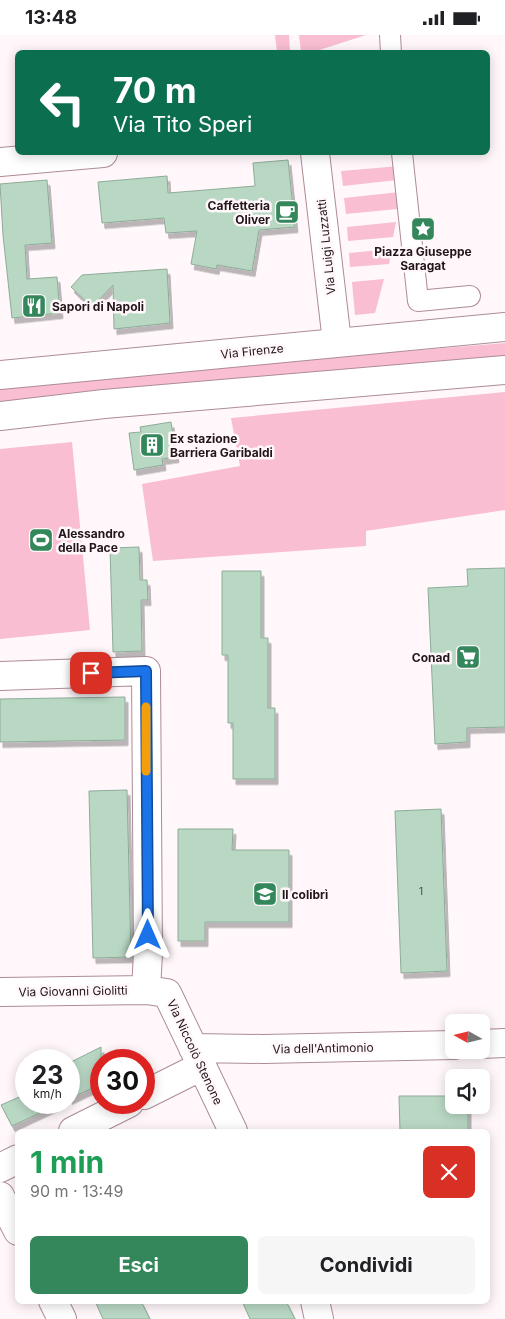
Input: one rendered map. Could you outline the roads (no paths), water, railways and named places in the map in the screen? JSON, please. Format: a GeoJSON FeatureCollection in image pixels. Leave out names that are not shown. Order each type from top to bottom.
{"type":"FeatureCollection","features":[{"type":"Feature","properties":{"kind":"street"},"geometry":{"type":"LineString","coordinates":[[390,35],[392,50]]}},
{"type":"Feature","properties":{"kind":"street"},"geometry":{"type":"LineString","coordinates":[[0,162],[81,155]]}},
{"type":"Feature","properties":{"kind":"street","name":"Via Luigi Luzzatti"},"geometry":{"type":"LineString","coordinates":[[315,155],[337,342]]}},
{"type":"Feature","properties":{"kind":"street"},"geometry":{"type":"LineString","coordinates":[[402,155],[418,301],[470,296]]}},
{"type":"Feature","properties":{"kind":"street","name":"Via Firenze"},"geometry":{"type":"LineString","coordinates":[[0,375],[505,327]]}},
{"type":"Feature","properties":{"kind":"street"},"geometry":{"type":"LineString","coordinates":[[0,415],[104,404],[505,371]]}},
{"type":"Feature","properties":{"kind":"street"},"geometry":{"type":"LineString","coordinates":[[0,675],[146,671],[148,953],[146,990]]}},
{"type":"Feature","properties":{"kind":"street","name":"Via Giovanni Giolitti"},"geometry":{"type":"LineString","coordinates":[[0,992],[146,990]]}},
{"type":"Feature","properties":{"kind":"street","name":"Via Niccolò Stenone"},"geometry":{"type":"LineString","coordinates":[[146,990],[167,993],[232,1129]]}},
{"type":"Feature","properties":{"kind":"street"},"geometry":{"type":"LineString","coordinates":[[490,1044],[505,1043]]}},
{"type":"Feature","properties":{"kind":"street","name":"Via dell'Antimonio"},"geometry":{"type":"LineString","coordinates":[[197,1057],[263,1049],[445,1045]]}},
{"type":"Feature","properties":{"kind":"street"},"geometry":{"type":"LineString","coordinates":[[155,1087],[197,1057]]}},
{"type":"Feature","properties":{"kind":"street"},"geometry":{"type":"LineString","coordinates":[[77,1129],[107,1114]]}},
{"type":"Feature","properties":{"kind":"street"},"geometry":{"type":"LineString","coordinates":[[0,1168],[15,1160]]}},
{"type":"Feature","properties":{"kind":"street"},"geometry":{"type":"LineString","coordinates":[[0,1196],[15,1225]]}},
{"type":"Feature","properties":{"kind":"street"},"geometry":{"type":"LineString","coordinates":[[54,1304],[62,1319]]}},
{"type":"Feature","properties":{"kind":"street"},"geometry":{"type":"LineString","coordinates":[[316,1304],[319,1319]]}},
{"type":"Feature","properties":{"kind":"place","name":"Caffetteria Oliver"},"geometry":{"type":"Point","coordinates":[287,212]}},
{"type":"Feature","properties":{"kind":"place","name":"Piazza Giuseppe Saragat"},"geometry":{"type":"Point","coordinates":[423,229]}},
{"type":"Feature","properties":{"kind":"place","name":"Sapori di Napoli"},"geometry":{"type":"Point","coordinates":[34,306]}},
{"type":"Feature","properties":{"kind":"place","name":"Ex stazione Barriera Garibaldi"},"geometry":{"type":"Point","coordinates":[152,445]}},
{"type":"Feature","properties":{"kind":"place","name":"Alessandro della Pace"},"geometry":{"type":"Point","coordinates":[41,540]}},
{"type":"Feature","properties":{"kind":"place","name":"Conad"},"geometry":{"type":"Point","coordinates":[468,657]}},
{"type":"Feature","properties":{"kind":"place","name":"Il colibrì"},"geometry":{"type":"Point","coordinates":[265,894]}}]}
